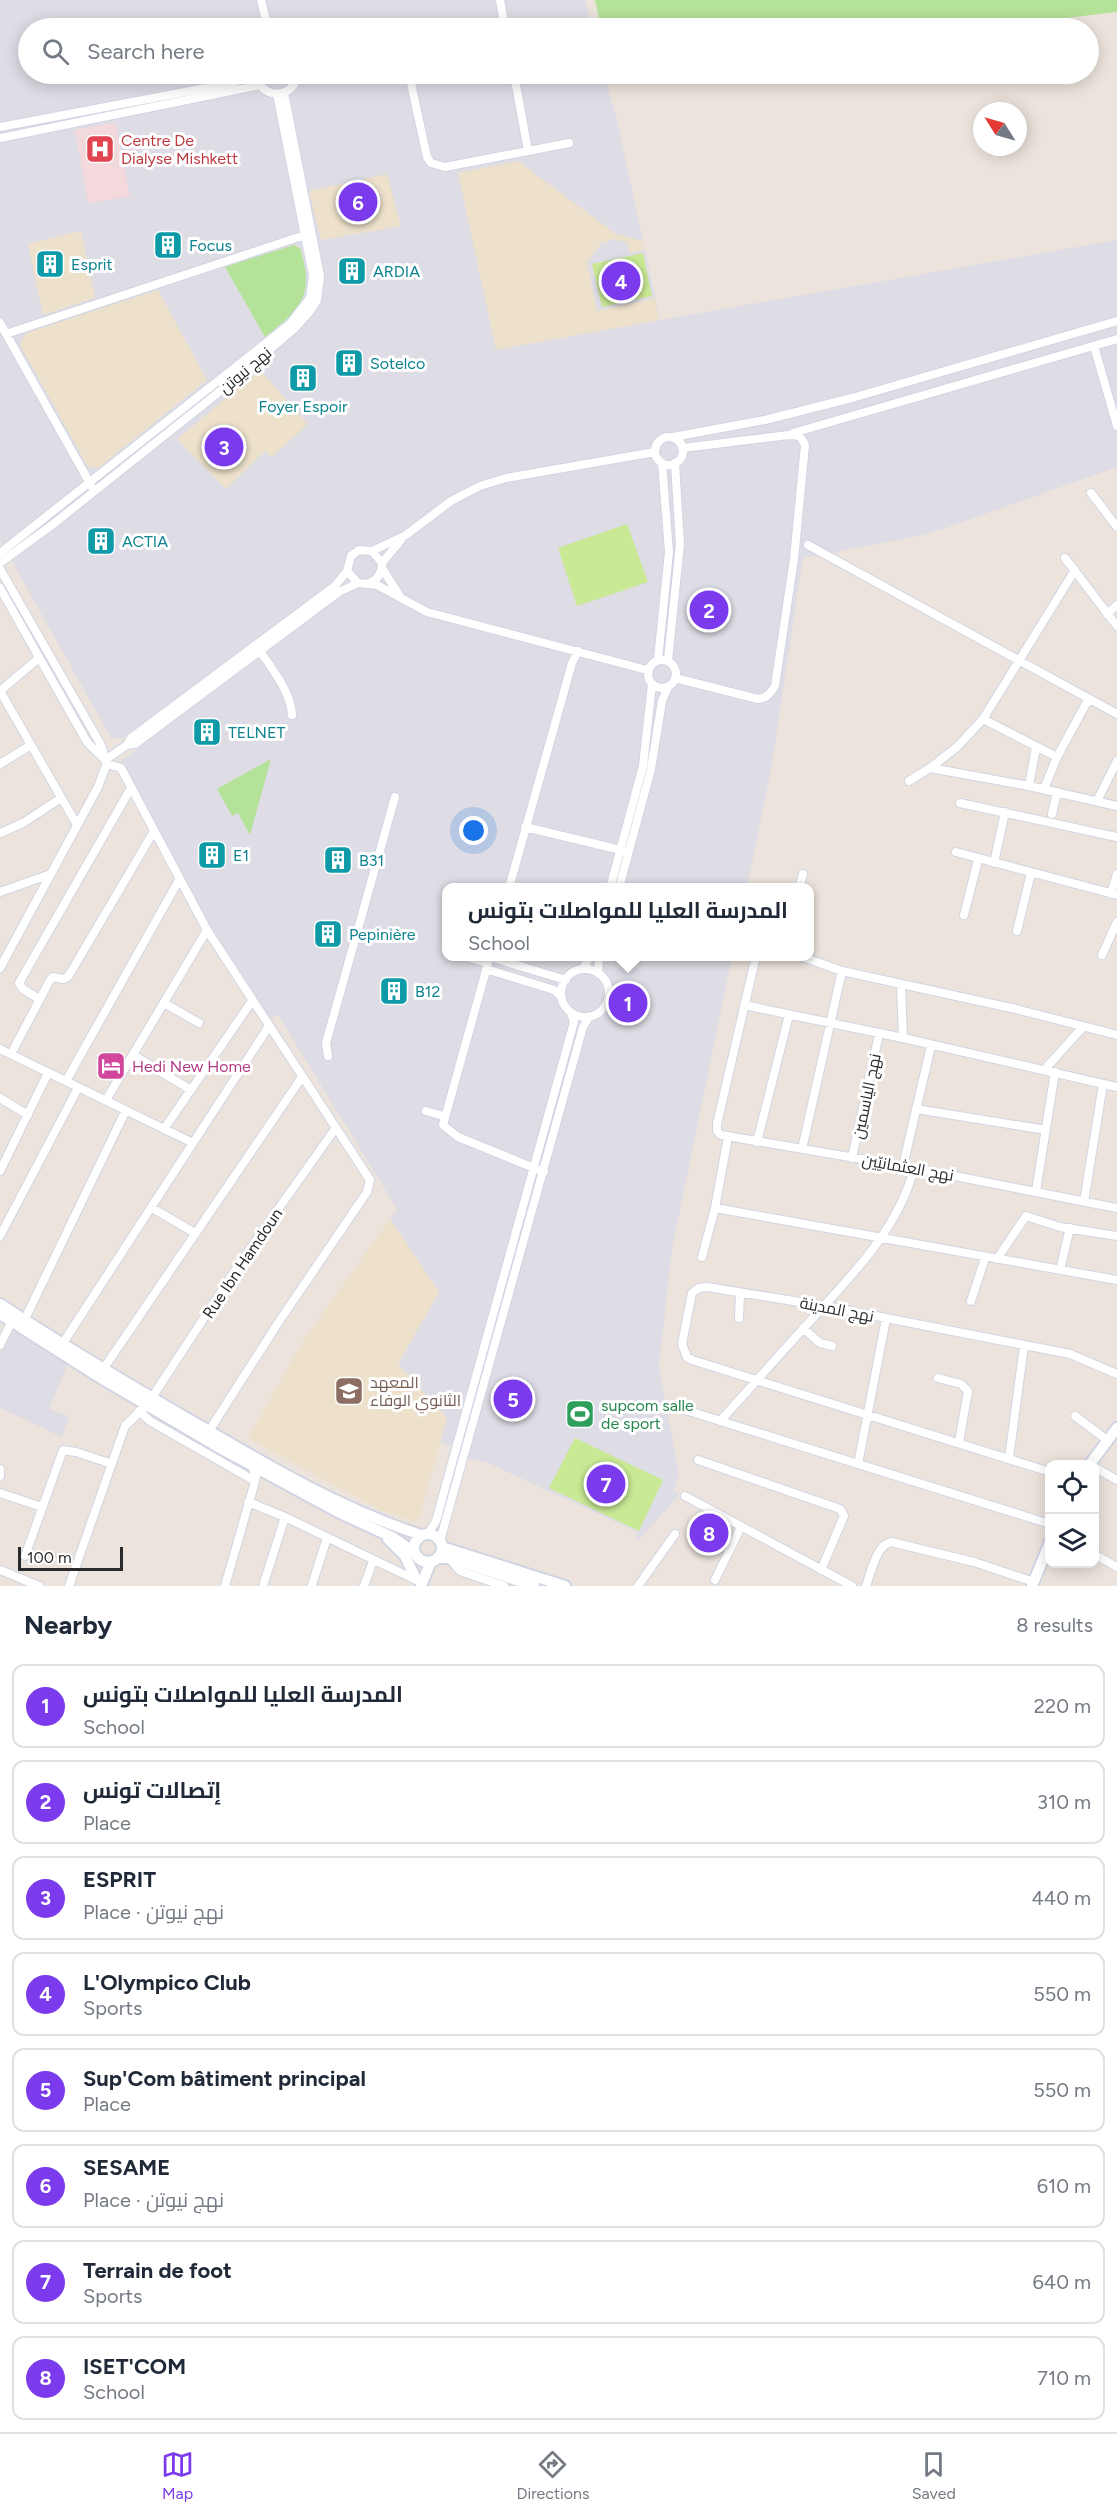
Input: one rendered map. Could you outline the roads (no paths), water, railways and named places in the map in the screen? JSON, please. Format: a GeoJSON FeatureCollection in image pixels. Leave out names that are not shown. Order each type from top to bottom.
{"type":"FeatureCollection","features":[{"type":"Feature","properties":{"kind":"street"},"geometry":{"type":"LineString","coordinates":[[261,0],[266,18]]}},
{"type":"Feature","properties":{"kind":"street"},"geometry":{"type":"LineString","coordinates":[[500,0],[503,18]]}},
{"type":"Feature","properties":{"kind":"street"},"geometry":{"type":"LineString","coordinates":[[0,127],[227,84]]}},
{"type":"Feature","properties":{"kind":"street"},"geometry":{"type":"LineString","coordinates":[[0,138],[260,85],[266,91],[280,94],[294,84]]}},
{"type":"Feature","properties":{"kind":"street"},"geometry":{"type":"LineString","coordinates":[[411,84],[427,157],[431,163],[445,167],[570,144]]}},
{"type":"Feature","properties":{"kind":"street"},"geometry":{"type":"LineString","coordinates":[[516,84],[528,151]]}},
{"type":"Feature","properties":{"kind":"street","name":"نهج نيوتن"},"geometry":{"type":"LineString","coordinates":[[0,563],[13,555],[290,324],[314,294],[320,276],[280,94]]}},
{"type":"Feature","properties":{"kind":"street"},"geometry":{"type":"LineString","coordinates":[[90,110],[93,119]]}},
{"type":"Feature","properties":{"kind":"street"},"geometry":{"type":"LineString","coordinates":[[6,334],[309,234]]}},
{"type":"Feature","properties":{"kind":"street"},"geometry":{"type":"LineString","coordinates":[[658,659],[669,552],[662,463],[655,452],[661,439],[765,420],[852,398],[1117,321]]}},
{"type":"Feature","properties":{"kind":"street"},"geometry":{"type":"LineString","coordinates":[[0,323],[92,487]]}},
{"type":"Feature","properties":{"kind":"street"},"geometry":{"type":"LineString","coordinates":[[789,435],[1117,339]]}},
{"type":"Feature","properties":{"kind":"street"},"geometry":{"type":"LineString","coordinates":[[1094,346],[1117,426]]}},
{"type":"Feature","properties":{"kind":"street"},"geometry":{"type":"LineString","coordinates":[[675,678],[758,699],[764,699],[775,686],[794,559],[805,445],[797,435],[789,435],[683,448]]}},
{"type":"Feature","properties":{"kind":"street"},"geometry":{"type":"LineString","coordinates":[[662,463],[675,463],[680,460],[683,448],[673,437]]}},
{"type":"Feature","properties":{"kind":"street"},"geometry":{"type":"LineString","coordinates":[[258,649],[335,586],[347,571],[351,556],[358,550],[372,551],[406,535],[451,501],[480,486],[506,478],[655,452]]}},
{"type":"Feature","properties":{"kind":"street"},"geometry":{"type":"LineString","coordinates":[[668,660],[680,544],[675,463]]}},
{"type":"Feature","properties":{"kind":"street","name":"نهج نيوتن"},"geometry":{"type":"LineString","coordinates":[[0,553],[92,487]]}},
{"type":"Feature","properties":{"kind":"street"},"geometry":{"type":"LineString","coordinates":[[1091,493],[1117,527]]}},
{"type":"Feature","properties":{"kind":"street"},"geometry":{"type":"LineString","coordinates":[[106,762],[128,745],[131,738],[339,592],[358,583],[375,581],[382,566],[406,535]]}},
{"type":"Feature","properties":{"kind":"street"},"geometry":{"type":"LineString","coordinates":[[808,545],[1117,714]]}},
{"type":"Feature","properties":{"kind":"street"},"geometry":{"type":"LineString","coordinates":[[372,551],[402,598]]}},
{"type":"Feature","properties":{"kind":"street"},"geometry":{"type":"LineString","coordinates":[[1065,558],[1117,626]]}},
{"type":"Feature","properties":{"kind":"street"},"geometry":{"type":"LineString","coordinates":[[0,569],[86,717],[101,745],[106,762],[101,781],[0,968]]}},
{"type":"Feature","properties":{"kind":"street"},"geometry":{"type":"LineString","coordinates":[[909,781],[957,747],[983,719],[1075,570]]}},
{"type":"Feature","properties":{"kind":"street"},"geometry":{"type":"LineString","coordinates":[[347,571],[358,583]]}},
{"type":"Feature","properties":{"kind":"street"},"geometry":{"type":"LineString","coordinates":[[369,583],[427,612],[647,670]]}},
{"type":"Feature","properties":{"kind":"street"},"geometry":{"type":"LineString","coordinates":[[0,588],[91,748],[106,762],[120,767],[207,930],[335,1129],[369,1175],[370,1185],[209,1431]]}},
{"type":"Feature","properties":{"kind":"street"},"geometry":{"type":"LineString","coordinates":[[1107,614],[1117,605]]}},
{"type":"Feature","properties":{"kind":"street"},"geometry":{"type":"LineString","coordinates":[[258,649],[290,701],[292,715]]}},
{"type":"Feature","properties":{"kind":"street"},"geometry":{"type":"LineString","coordinates":[[510,883],[572,663],[578,651]]}},
{"type":"Feature","properties":{"kind":"street"},"geometry":{"type":"LineString","coordinates":[[39,658],[0,691],[77,825]]}},
{"type":"Feature","properties":{"kind":"street"},"geometry":{"type":"LineString","coordinates":[[612,883],[625,851],[651,769],[662,700],[675,678],[675,668],[668,660],[658,659],[647,670],[648,679],[657,688],[668,687]]}},
{"type":"Feature","properties":{"kind":"street"},"geometry":{"type":"LineString","coordinates":[[620,883],[643,766],[652,684]]}},
{"type":"Feature","properties":{"kind":"street"},"geometry":{"type":"LineString","coordinates":[[1044,789],[1057,757],[1088,700]]}},
{"type":"Feature","properties":{"kind":"street"},"geometry":{"type":"LineString","coordinates":[[983,719],[1057,757]]}},
{"type":"Feature","properties":{"kind":"street"},"geometry":{"type":"LineString","coordinates":[[0,764],[31,745]]}},
{"type":"Feature","properties":{"kind":"street"},"geometry":{"type":"LineString","coordinates":[[1029,786],[1036,747]]}},
{"type":"Feature","properties":{"kind":"street"},"geometry":{"type":"LineString","coordinates":[[1098,801],[1117,761]]}},
{"type":"Feature","properties":{"kind":"street"},"geometry":{"type":"LineString","coordinates":[[930,768],[1044,789],[1117,806]]}},
{"type":"Feature","properties":{"kind":"street"},"geometry":{"type":"LineString","coordinates":[[39,999],[23,989],[19,983],[131,788]]}},
{"type":"Feature","properties":{"kind":"street"},"geometry":{"type":"LineString","coordinates":[[1052,814],[1057,792]]}},
{"type":"Feature","properties":{"kind":"street"},"geometry":{"type":"LineString","coordinates":[[328,1056],[326,1043],[395,797]]}},
{"type":"Feature","properties":{"kind":"street"},"geometry":{"type":"LineString","coordinates":[[0,833],[23,822],[61,798]]}},
{"type":"Feature","properties":{"kind":"street"},"geometry":{"type":"LineString","coordinates":[[960,802],[1117,837]]}},
{"type":"Feature","properties":{"kind":"street"},"geometry":{"type":"LineString","coordinates":[[994,863],[1005,812]]}},
{"type":"Feature","properties":{"kind":"street"},"geometry":{"type":"LineString","coordinates":[[525,827],[625,851]]}},
{"type":"Feature","properties":{"kind":"street"},"geometry":{"type":"LineString","coordinates":[[11,1054],[51,978],[68,977],[154,831]]}},
{"type":"Feature","properties":{"kind":"street"},"geometry":{"type":"LineString","coordinates":[[956,852],[978,860],[1114,895],[1117,874]]}},
{"type":"Feature","properties":{"kind":"street"},"geometry":{"type":"LineString","coordinates":[[964,915],[978,860]]}},
{"type":"Feature","properties":{"kind":"street"},"geometry":{"type":"LineString","coordinates":[[1017,932],[1032,873]]}},
{"type":"Feature","properties":{"kind":"street"},"geometry":{"type":"LineString","coordinates":[[0,892],[51,874]]}},
{"type":"Feature","properties":{"kind":"street"},"geometry":{"type":"LineString","coordinates":[[800,883],[802,874]]}},
{"type":"Feature","properties":{"kind":"street"},"geometry":{"type":"LineString","coordinates":[[66,1081],[179,880]]}},
{"type":"Feature","properties":{"kind":"street"},"geometry":{"type":"LineString","coordinates":[[1102,955],[1117,922]]}},
{"type":"Feature","properties":{"kind":"street"},"geometry":{"type":"LineString","coordinates":[[106,1100],[207,930]]}},
{"type":"Feature","properties":{"kind":"street"},"geometry":{"type":"LineString","coordinates":[[489,961],[566,980]]}},
{"type":"Feature","properties":{"kind":"street"},"geometry":{"type":"LineString","coordinates":[[417,1582],[416,1541],[425,1534],[439,1511],[574,1022],[561,996],[554,990],[489,961]]}},
{"type":"Feature","properties":{"kind":"street"},"geometry":{"type":"LineString","coordinates":[[489,961],[443,1116],[443,1125],[458,1137],[544,1172]]}},
{"type":"Feature","properties":{"kind":"street"},"geometry":{"type":"LineString","coordinates":[[583,969],[588,961]]}},
{"type":"Feature","properties":{"kind":"street"},"geometry":{"type":"LineString","coordinates":[[598,973],[599,961]]}},
{"type":"Feature","properties":{"kind":"street"},"geometry":{"type":"LineString","coordinates":[[702,1257],[715,1208],[728,1137],[717,1131],[719,1115],[755,961]]}},
{"type":"Feature","properties":{"kind":"street"},"geometry":{"type":"LineString","coordinates":[[812,961],[842,971],[1016,1009],[1117,1035]]}},
{"type":"Feature","properties":{"kind":"street"},"geometry":{"type":"LineString","coordinates":[[417,1582],[434,1560],[441,1544],[583,1027],[589,1017],[604,1007],[609,998],[608,986],[591,968],[583,969],[576,971],[566,980],[561,987],[561,996]]}},
{"type":"Feature","properties":{"kind":"street"},"geometry":{"type":"LineString","coordinates":[[802,1149],[842,971]]}},
{"type":"Feature","properties":{"kind":"street"},"geometry":{"type":"LineString","coordinates":[[901,984],[903,1038]]}},
{"type":"Feature","properties":{"kind":"street"},"geometry":{"type":"LineString","coordinates":[[164,1129],[252,1001]]}},
{"type":"Feature","properties":{"kind":"street"},"geometry":{"type":"LineString","coordinates":[[164,1004],[199,1023]]}},
{"type":"Feature","properties":{"kind":"street"},"geometry":{"type":"LineString","coordinates":[[744,1005],[903,1038],[1117,1087]]}},
{"type":"Feature","properties":{"kind":"street"},"geometry":{"type":"LineString","coordinates":[[571,1012],[579,1018],[589,1017]]}},
{"type":"Feature","properties":{"kind":"street"},"geometry":{"type":"LineString","coordinates":[[757,1142],[789,1015]]}},
{"type":"Feature","properties":{"kind":"street"},"geometry":{"type":"LineString","coordinates":[[63,1343],[152,1208],[191,1142],[269,1026]]}},
{"type":"Feature","properties":{"kind":"street"},"geometry":{"type":"LineString","coordinates":[[1044,1070],[1083,1027]]}},
{"type":"Feature","properties":{"kind":"street","name":"نهج الياسمين"},"geometry":{"type":"LineString","coordinates":[[852,1158],[879,1034]]}},
{"type":"Feature","properties":{"kind":"street"},"geometry":{"type":"LineString","coordinates":[[903,1166],[931,1046]]}},
{"type":"Feature","properties":{"kind":"street"},"geometry":{"type":"LineString","coordinates":[[0,1049],[191,1142]]}},
{"type":"Feature","properties":{"kind":"street"},"geometry":{"type":"LineString","coordinates":[[133,1055],[191,1090]]}},
{"type":"Feature","properties":{"kind":"street"},"geometry":{"type":"LineString","coordinates":[[1036,1191],[1055,1072]]}},
{"type":"Feature","properties":{"kind":"street"},"geometry":{"type":"LineString","coordinates":[[0,1171],[48,1073]]}},
{"type":"Feature","properties":{"kind":"street"},"geometry":{"type":"LineString","coordinates":[[104,1368],[302,1077]]}},
{"type":"Feature","properties":{"kind":"street"},"geometry":{"type":"LineString","coordinates":[[1084,1202],[1103,1084]]}},
{"type":"Feature","properties":{"kind":"street"},"geometry":{"type":"LineString","coordinates":[[0,1236],[78,1088]]}},
{"type":"Feature","properties":{"kind":"street"},"geometry":{"type":"LineString","coordinates":[[0,1098],[28,1115]]}},
{"type":"Feature","properties":{"kind":"street"},"geometry":{"type":"LineString","coordinates":[[916,1109],[1046,1130]]}},
{"type":"Feature","properties":{"kind":"street"},"geometry":{"type":"LineString","coordinates":[[0,1345],[18,1321],[126,1110]]}},
{"type":"Feature","properties":{"kind":"street"},"geometry":{"type":"LineString","coordinates":[[426,1111],[443,1116]]}},
{"type":"Feature","properties":{"kind":"street","name":"Rue Ibn Hamdoun"},"geometry":{"type":"LineString","coordinates":[[69,1586],[122,1431],[129,1420],[146,1405],[240,1263],[335,1129]]}},
{"type":"Feature","properties":{"kind":"street","name":"نهج العثمانيّين"},"geometry":{"type":"LineString","coordinates":[[728,1137],[914,1168],[1117,1208]]}},
{"type":"Feature","properties":{"kind":"street"},"geometry":{"type":"LineString","coordinates":[[720,1421],[825,1306],[882,1237],[902,1204],[914,1168]]}},
{"type":"Feature","properties":{"kind":"street"},"geometry":{"type":"LineString","coordinates":[[152,1208],[195,1233]]}},
{"type":"Feature","properties":{"kind":"street"},"geometry":{"type":"LineString","coordinates":[[715,1208],[1117,1280]]}},
{"type":"Feature","properties":{"kind":"street"},"geometry":{"type":"LineString","coordinates":[[997,1259],[1026,1216],[1070,1228],[1117,1236]]}},
{"type":"Feature","properties":{"kind":"street"},"geometry":{"type":"LineString","coordinates":[[1060,1270],[1070,1228]]}},
{"type":"Feature","properties":{"kind":"street"},"geometry":{"type":"LineString","coordinates":[[971,1302],[985,1258]]}},
{"type":"Feature","properties":{"kind":"street","name":"نهج المدينة"},"geometry":{"type":"LineString","coordinates":[[756,1381],[687,1358],[683,1350],[690,1298],[695,1290],[707,1287],[825,1306],[1070,1354],[1117,1374]]}},
{"type":"Feature","properties":{"kind":"street"},"geometry":{"type":"LineString","coordinates":[[739,1318],[740,1293]]}},
{"type":"Feature","properties":{"kind":"street"},"geometry":{"type":"LineString","coordinates":[[0,1304],[18,1321],[146,1405],[252,1466],[406,1544],[417,1555],[434,1560],[449,1558],[534,1586]]}},
{"type":"Feature","properties":{"kind":"street"},"geometry":{"type":"LineString","coordinates":[[0,1314],[63,1343],[104,1368],[146,1405],[209,1431],[343,1505],[388,1524],[425,1534],[441,1544],[565,1586]]}},
{"type":"Feature","properties":{"kind":"street"},"geometry":{"type":"LineString","coordinates":[[858,1464],[886,1319]]}},
{"type":"Feature","properties":{"kind":"street"},"geometry":{"type":"LineString","coordinates":[[803,1328],[820,1343],[832,1346]]}},
{"type":"Feature","properties":{"kind":"street"},"geometry":{"type":"LineString","coordinates":[[1009,1458],[1024,1346]]}},
{"type":"Feature","properties":{"kind":"street"},"geometry":{"type":"LineString","coordinates":[[938,1378],[964,1385],[968,1391],[959,1442]]}},
{"type":"Feature","properties":{"kind":"street"},"geometry":{"type":"LineString","coordinates":[[756,1381],[1045,1470]]}},
{"type":"Feature","properties":{"kind":"street"},"geometry":{"type":"LineString","coordinates":[[146,1405],[150,1421],[255,1481]]}},
{"type":"Feature","properties":{"kind":"street"},"geometry":{"type":"LineString","coordinates":[[679,1408],[1045,1522]]}},
{"type":"Feature","properties":{"kind":"street"},"geometry":{"type":"LineString","coordinates":[[1075,1416],[1107,1440]]}},
{"type":"Feature","properties":{"kind":"street"},"geometry":{"type":"LineString","coordinates":[[1093,1460],[1117,1428]]}},
{"type":"Feature","properties":{"kind":"street"},"geometry":{"type":"LineString","coordinates":[[25,1556],[63,1450],[112,1464]]}},
{"type":"Feature","properties":{"kind":"street"},"geometry":{"type":"LineString","coordinates":[[698,1460],[840,1509],[844,1516],[821,1570]]}},
{"type":"Feature","properties":{"kind":"street"},"geometry":{"type":"LineString","coordinates":[[225,1586],[255,1481],[252,1466]]}},
{"type":"Feature","properties":{"kind":"street"},"geometry":{"type":"LineString","coordinates":[[0,1468],[0,1476]]}},
{"type":"Feature","properties":{"kind":"street"},"geometry":{"type":"LineString","coordinates":[[1099,1469],[1117,1480]]}},
{"type":"Feature","properties":{"kind":"street"},"geometry":{"type":"LineString","coordinates":[[0,1493],[42,1507]]}},
{"type":"Feature","properties":{"kind":"street"},"geometry":{"type":"LineString","coordinates":[[685,1496],[852,1586]]}},
{"type":"Feature","properties":{"kind":"street"},"geometry":{"type":"LineString","coordinates":[[248,1502],[285,1517],[417,1582]]}},
{"type":"Feature","properties":{"kind":"street"},"geometry":{"type":"LineString","coordinates":[[263,1586],[285,1517]]}},
{"type":"Feature","properties":{"kind":"street"},"geometry":{"type":"LineString","coordinates":[[716,1580],[741,1527]]}},
{"type":"Feature","properties":{"kind":"street"},"geometry":{"type":"LineString","coordinates":[[376,1530],[396,1544],[417,1582]]}},
{"type":"Feature","properties":{"kind":"street"},"geometry":{"type":"LineString","coordinates":[[638,1586],[675,1534]]}},
{"type":"Feature","properties":{"kind":"street"},"geometry":{"type":"LineString","coordinates":[[312,1586],[327,1538]]}},
{"type":"Feature","properties":{"kind":"street"},"geometry":{"type":"LineString","coordinates":[[866,1586],[881,1548],[891,1542],[974,1562],[1033,1584],[1045,1554]]}},
{"type":"Feature","properties":{"kind":"street"},"geometry":{"type":"LineString","coordinates":[[1099,1556],[1117,1567]]}},
{"type":"Feature","properties":{"kind":"street"},"geometry":{"type":"LineString","coordinates":[[449,1558],[460,1571],[504,1586]]}},
{"type":"Feature","properties":{"kind":"street"},"geometry":{"type":"LineString","coordinates":[[364,1586],[373,1561]]}},
{"type":"Feature","properties":{"kind":"street"},"geometry":{"type":"LineString","coordinates":[[0,1570],[39,1586]]}},
{"type":"Feature","properties":{"kind":"place","name":"Centre De Dialyse Mishkett"},"geometry":{"type":"Point","coordinates":[100,149]}},
{"type":"Feature","properties":{"kind":"place","name":"SESAME"},"geometry":{"type":"Point","coordinates":[358,202]}},
{"type":"Feature","properties":{"kind":"place","name":"Focus"},"geometry":{"type":"Point","coordinates":[168,245]}},
{"type":"Feature","properties":{"kind":"place","name":"Esprit"},"geometry":{"type":"Point","coordinates":[50,264]}},
{"type":"Feature","properties":{"kind":"place","name":"ARDIA"},"geometry":{"type":"Point","coordinates":[352,271]}},
{"type":"Feature","properties":{"kind":"place","name":"L'Olympico Club"},"geometry":{"type":"Point","coordinates":[621,281]}},
{"type":"Feature","properties":{"kind":"place","name":"Sotelco"},"geometry":{"type":"Point","coordinates":[349,363]}},
{"type":"Feature","properties":{"kind":"place","name":"Foyer Espoir"},"geometry":{"type":"Point","coordinates":[303,378]}},
{"type":"Feature","properties":{"kind":"place","name":"ESPRIT"},"geometry":{"type":"Point","coordinates":[224,447]}},
{"type":"Feature","properties":{"kind":"place","name":"ACTIA"},"geometry":{"type":"Point","coordinates":[101,541]}},
{"type":"Feature","properties":{"kind":"place","name":"إتصالات تونس"},"geometry":{"type":"Point","coordinates":[709,610]}},
{"type":"Feature","properties":{"kind":"place","name":"TELNET"},"geometry":{"type":"Point","coordinates":[207,732]}},
{"type":"Feature","properties":{"kind":"place","name":"E1"},"geometry":{"type":"Point","coordinates":[212,855]}},
{"type":"Feature","properties":{"kind":"place","name":"B31"},"geometry":{"type":"Point","coordinates":[338,860]}},
{"type":"Feature","properties":{"kind":"place","name":"Pepinière"},"geometry":{"type":"Point","coordinates":[328,934]}},
{"type":"Feature","properties":{"kind":"place","name":"B12"},"geometry":{"type":"Point","coordinates":[394,991]}},
{"type":"Feature","properties":{"kind":"place","name":"المدرسة العليا للمواصلات بتونس"},"geometry":{"type":"Point","coordinates":[628,1003]}},
{"type":"Feature","properties":{"kind":"place","name":"Hedi New Home"},"geometry":{"type":"Point","coordinates":[111,1066]}},
{"type":"Feature","properties":{"kind":"place","name":"المعهد الثانوي الوفاء"},"geometry":{"type":"Point","coordinates":[349,1391]}},
{"type":"Feature","properties":{"kind":"place","name":"Sup'Com bâtiment principal"},"geometry":{"type":"Point","coordinates":[513,1399]}},
{"type":"Feature","properties":{"kind":"place","name":"supcom salle de sport"},"geometry":{"type":"Point","coordinates":[580,1414]}},
{"type":"Feature","properties":{"kind":"place","name":"Terrain de foot"},"geometry":{"type":"Point","coordinates":[606,1484]}},
{"type":"Feature","properties":{"kind":"place","name":"ISET'COM"},"geometry":{"type":"Point","coordinates":[709,1533]}}]}
